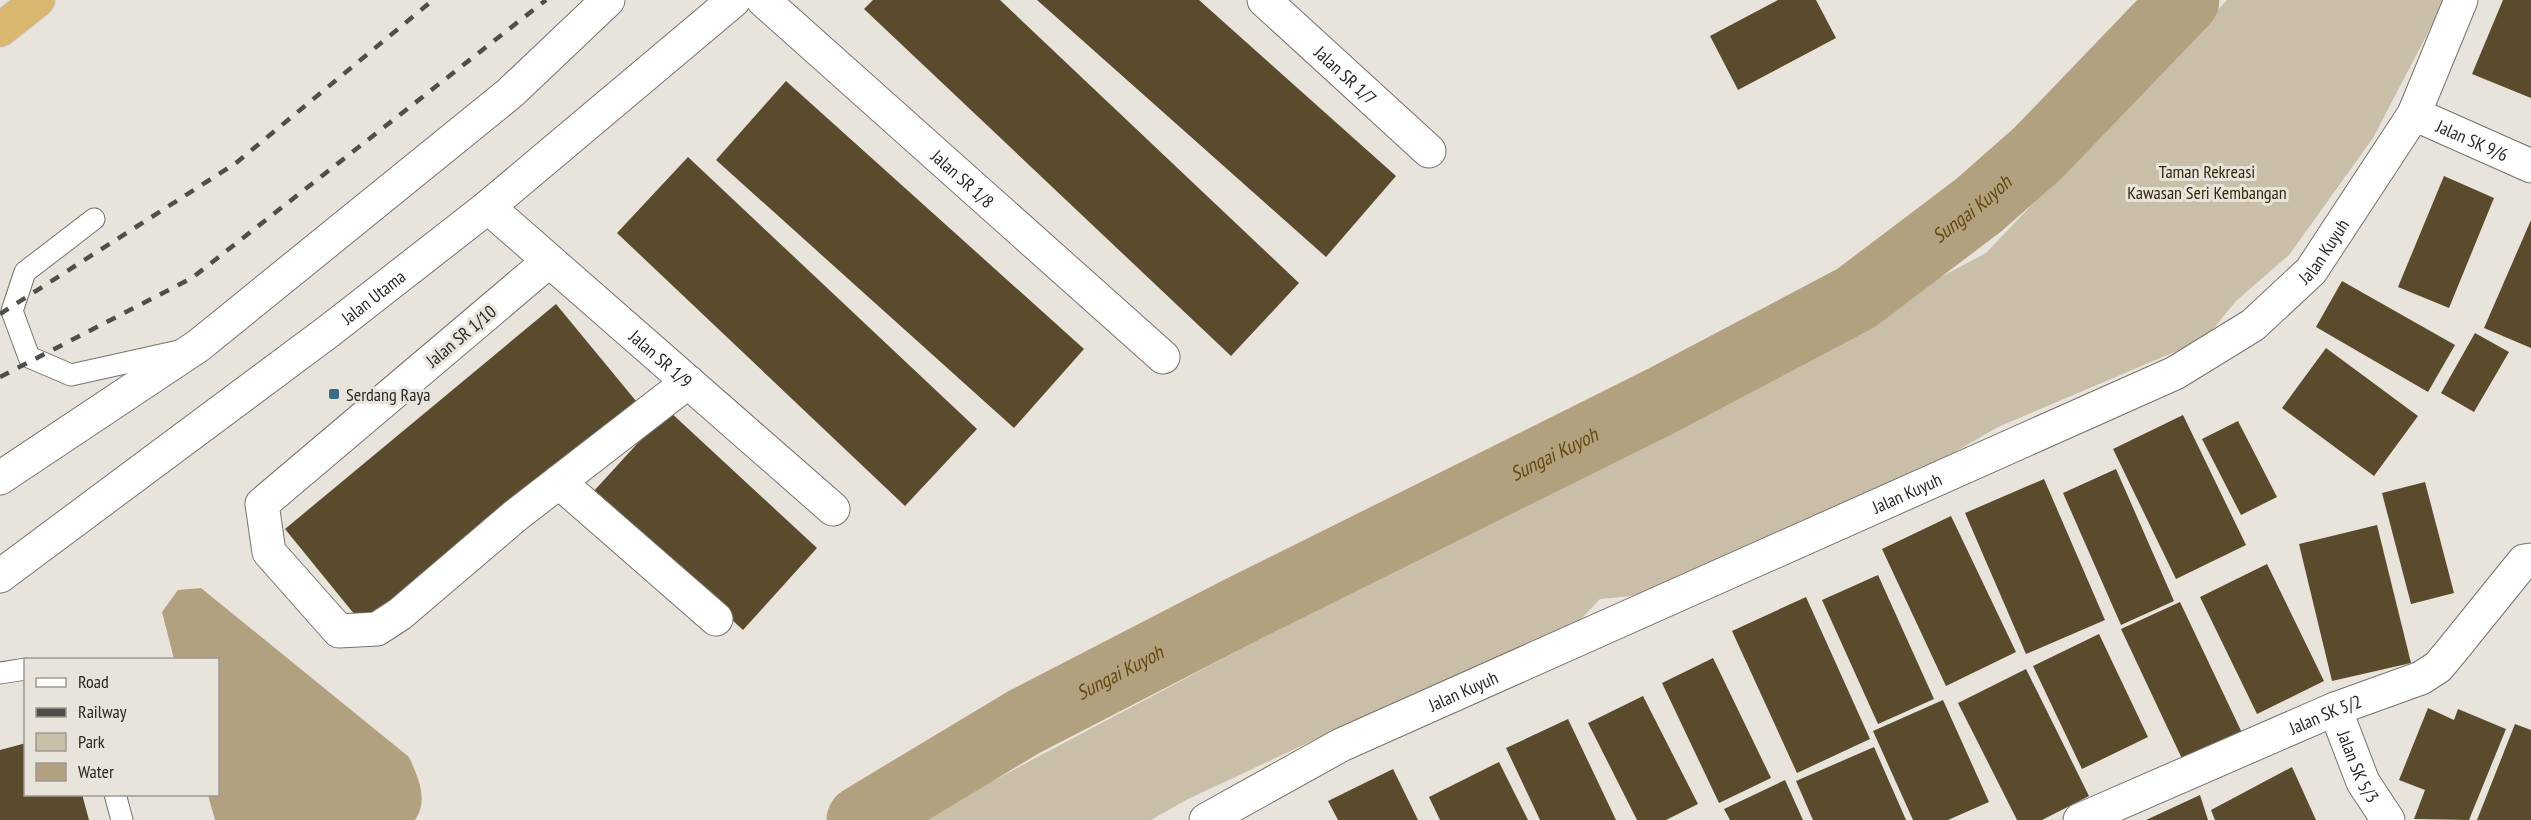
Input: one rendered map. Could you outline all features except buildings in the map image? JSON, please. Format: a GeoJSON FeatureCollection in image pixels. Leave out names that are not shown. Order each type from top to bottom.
{"type":"FeatureCollection","features":[{"type":"Feature","properties":{"kind":"highway"},"geometry":{"type":"LineString","coordinates":[[0,30],[38,0]]}},
{"type":"Feature","properties":{"kind":"street"},"geometry":{"type":"LineString","coordinates":[[0,477],[198,346],[510,93],[608,0]]}},
{"type":"Feature","properties":{"kind":"street","name":"Jalan Utama"},"geometry":{"type":"LineString","coordinates":[[0,576],[329,331],[488,207],[734,0]]}},
{"type":"Feature","properties":{"kind":"street","name":"Jalan SR 1/8"},"geometry":{"type":"LineString","coordinates":[[763,0],[1163,357]]}},
{"type":"Feature","properties":{"kind":"street","name":"Jalan Kuyuh"},"geometry":{"type":"LineString","coordinates":[[1206,820],[1341,745],[2175,373],[2253,325],[2311,271],[2414,114],[2461,0]]}},
{"type":"Feature","properties":{"kind":"street","name":"Jalan SR 1/7"},"geometry":{"type":"LineString","coordinates":[[1266,1],[1429,151]]}},
{"type":"Feature","properties":{"kind":"street","name":"Jalan SK 9/6"},"geometry":{"type":"LineString","coordinates":[[2414,114],[2531,166]]}},
{"type":"Feature","properties":{"kind":"street","name":"Jalan SR 1/9"},"geometry":{"type":"LineString","coordinates":[[488,207],[833,509]]}},
{"type":"Feature","properties":{"kind":"street","name":"Jalan SR 1/10"},"geometry":{"type":"LineString","coordinates":[[549,261],[262,504],[269,552],[339,631],[377,629],[400,614],[559,482]]}},
{"type":"Feature","properties":{"kind":"street"},"geometry":{"type":"LineString","coordinates":[[688,382],[559,482],[716,619]]}},
{"type":"Feature","properties":{"kind":"street"},"geometry":{"type":"LineString","coordinates":[[0,589],[27,556]]}},
{"type":"Feature","properties":{"kind":"street","name":"Jalan SK 5/2"},"geometry":{"type":"LineString","coordinates":[[2080,820],[2335,709],[2405,686],[2438,667],[2524,561],[2531,560]]}},
{"type":"Feature","properties":{"kind":"street","name":"Jalan SK 5/3"},"geometry":{"type":"LineString","coordinates":[[2335,709],[2363,782],[2388,820]]}},
{"type":"Feature","properties":{"kind":"lane"},"geometry":{"type":"LineString","coordinates":[[94,219],[25,272],[12,311],[29,357],[70,375],[198,346]]}},
{"type":"Feature","properties":{"kind":"lane"},"geometry":{"type":"LineString","coordinates":[[0,673],[24,669]]}},
{"type":"Feature","properties":{"kind":"lane"},"geometry":{"type":"LineString","coordinates":[[115,796],[122,820]]}},
{"type":"Feature","properties":{"kind":"green space","name":"Taman Rekreasi Kawasan Seri Kembangan"},"geometry":{"type":"Polygon","coordinates":[[[2227,0],[2445,0],[2373,138],[2289,255],[2236,301],[2205,339],[1998,427],[1856,509],[1674,592],[1600,599],[1566,635],[1395,702],[1186,800],[1151,820],[919,820],[1986,253],[2227,0]]]}},
{"type":"Feature","properties":{"kind":"water"},"geometry":{"type":"Polygon","coordinates":[[[201,588],[409,757],[419,780],[422,797],[415,820],[215,820],[208,796],[219,796],[219,658],[174,658],[162,612],[178,590],[201,588]]]}},
{"type":"Feature","properties":{"kind":"waterway","name":"Sungai Kuyoh"},"geometry":{"type":"LineString","coordinates":[[861,820],[1024,722],[1239,611],[1661,401],[1856,298],[1979,205],[2038,153],[2185,0]]}},
{"type":"Feature","properties":{"kind":"railway"},"geometry":{"type":"LineString","coordinates":[[0,314],[236,163],[433,0]]}},
{"type":"Feature","properties":{"kind":"railway"},"geometry":{"type":"LineString","coordinates":[[0,377],[192,278],[546,0]]}},
{"type":"Feature","properties":{"kind":"place","name":"Serdang Raya"},"geometry":{"type":"Point","coordinates":[334,394]}}]}
